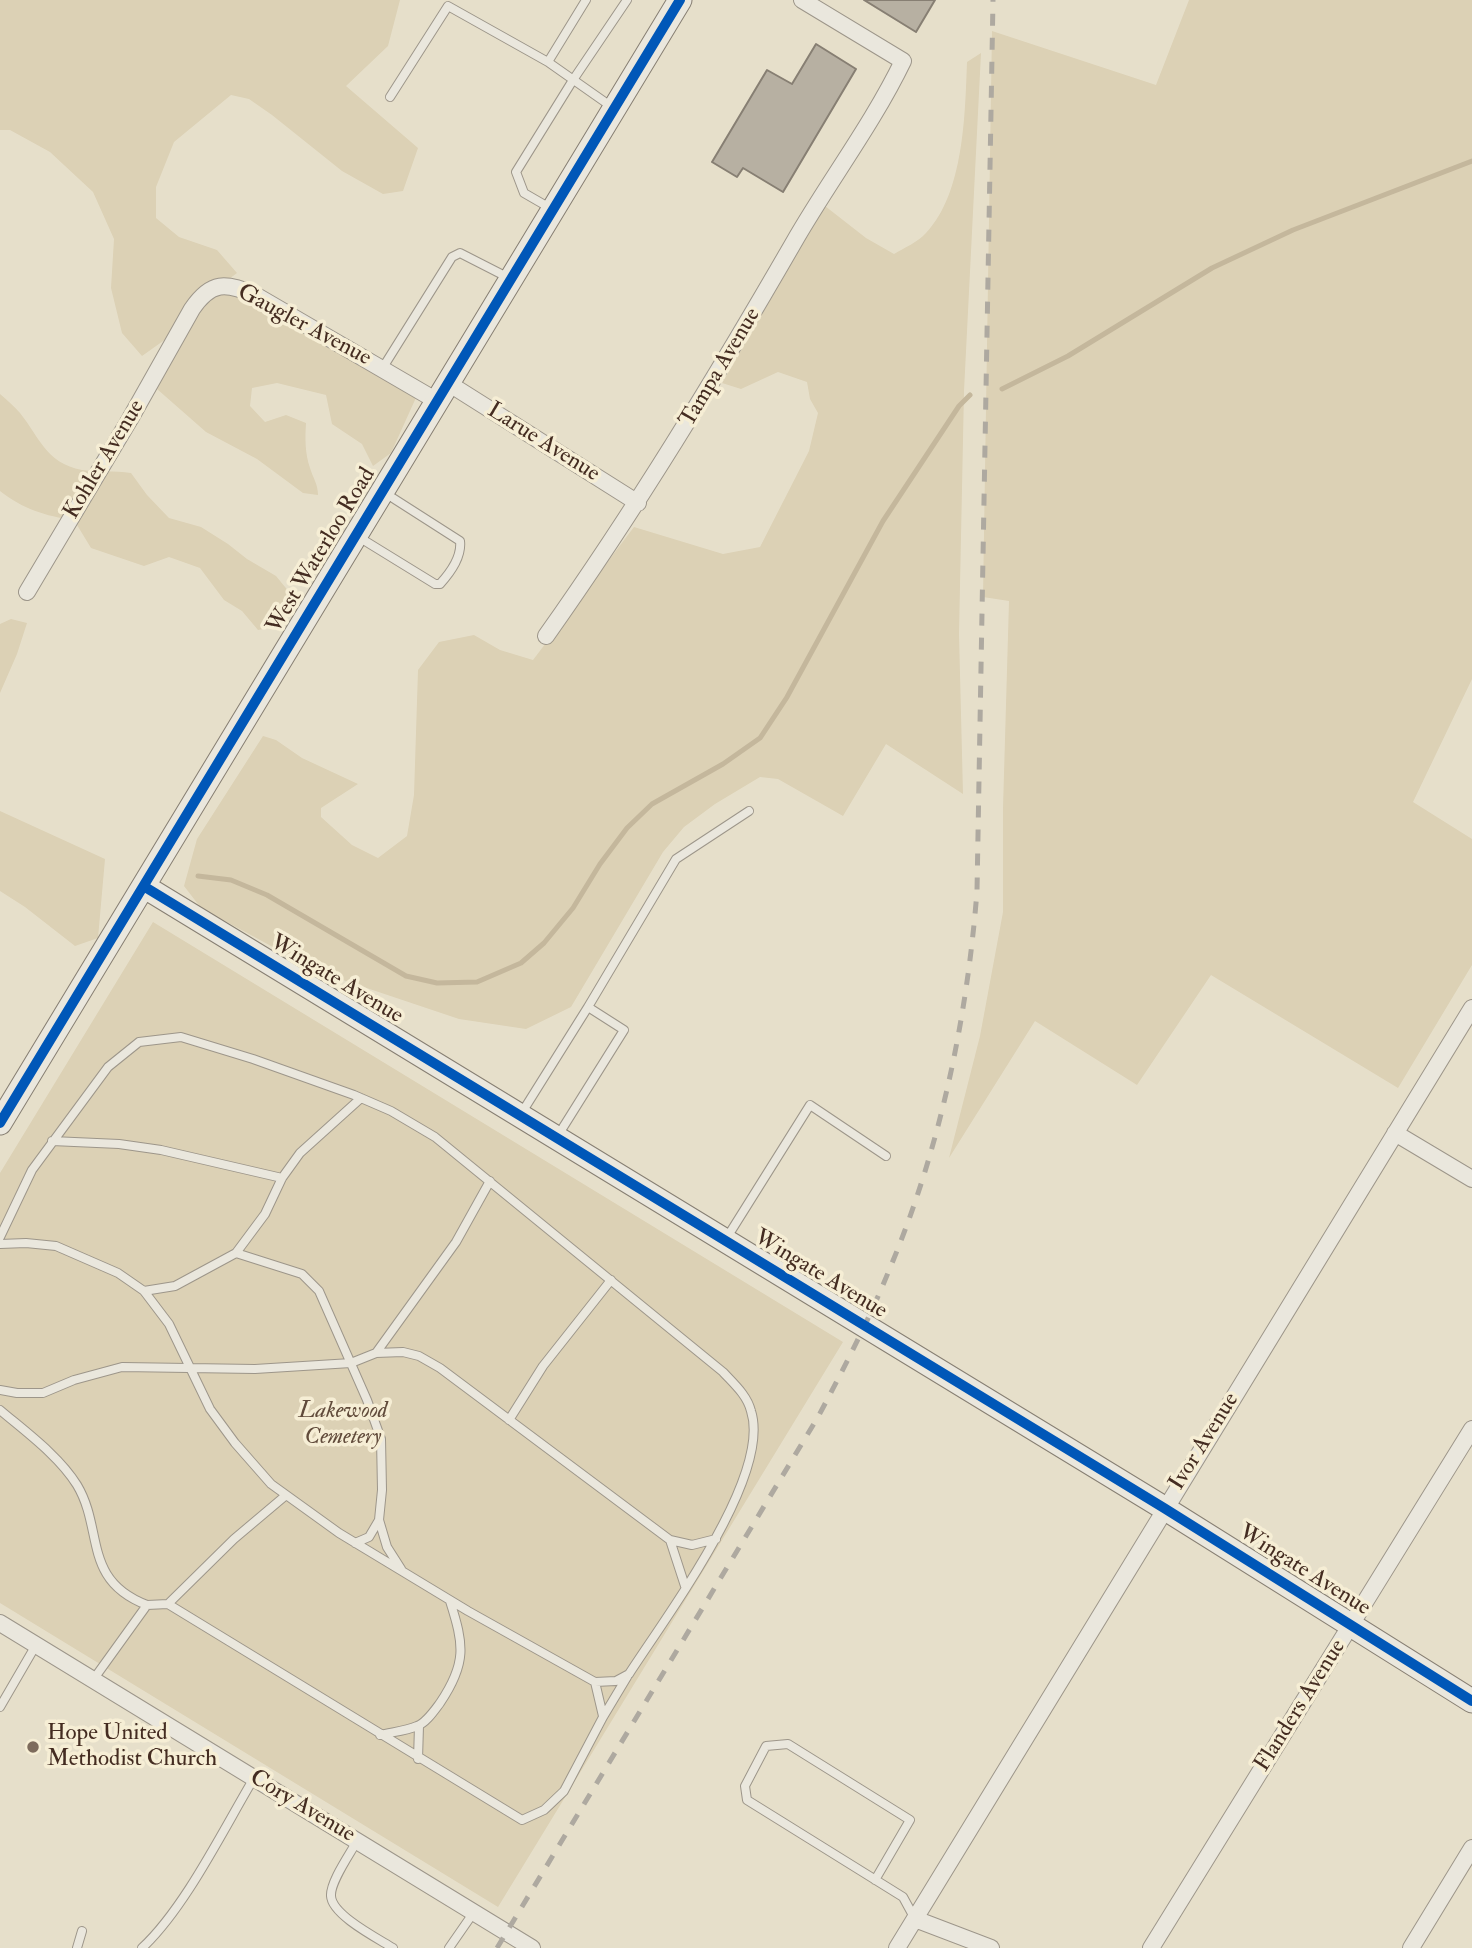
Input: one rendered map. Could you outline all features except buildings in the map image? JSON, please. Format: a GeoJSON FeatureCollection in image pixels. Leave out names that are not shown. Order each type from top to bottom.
{"type":"FeatureCollection","features":[{"type":"Feature","properties":{"kind":"street","name":"West Waterloo Road"},"geometry":{"type":"LineString","coordinates":[[0,1123],[680,0]]}},
{"type":"Feature","properties":{"kind":"street","name":"Tampa Avenue"},"geometry":{"type":"LineString","coordinates":[[546,636],[638,503],[794,242],[887,94],[903,61],[802,0]]}},
{"type":"Feature","properties":{"kind":"street","name":"Gaugler Avenue"},"geometry":{"type":"LineString","coordinates":[[181,327],[208,290],[229,286],[255,295],[382,369],[442,392]]}},
{"type":"Feature","properties":{"kind":"street","name":"Kohler Avenue"},"geometry":{"type":"LineString","coordinates":[[27,592],[130,419],[181,327]]}},
{"type":"Feature","properties":{"kind":"street","name":"Larue Avenue"},"geometry":{"type":"LineString","coordinates":[[442,392],[638,503]]}},
{"type":"Feature","properties":{"kind":"street","name":"Wingate Avenue"},"geometry":{"type":"LineString","coordinates":[[145,887],[1164,1508],[1472,1701]]}},
{"type":"Feature","properties":{"kind":"street","name":"Ivor Avenue"},"geometry":{"type":"LineString","coordinates":[[897,1948],[1472,1008]]}},
{"type":"Feature","properties":{"kind":"street"},"geometry":{"type":"LineString","coordinates":[[1395,1133],[1472,1179]]}},
{"type":"Feature","properties":{"kind":"street","name":"Flanders Avenue"},"geometry":{"type":"LineString","coordinates":[[1151,1948],[1472,1429]]}},
{"type":"Feature","properties":{"kind":"street","name":"Cory Avenue"},"geometry":{"type":"LineString","coordinates":[[0,1623],[533,1948]]}},
{"type":"Feature","properties":{"kind":"street"},"geometry":{"type":"LineString","coordinates":[[1411,1948],[1472,1848]]}},
{"type":"Feature","properties":{"kind":"street"},"geometry":{"type":"LineString","coordinates":[[915,1919],[991,1948]]}},
{"type":"Feature","properties":{"kind":"lane"},"geometry":{"type":"LineString","coordinates":[[548,62],[586,0]]}},
{"type":"Feature","properties":{"kind":"lane"},"geometry":{"type":"LineString","coordinates":[[553,210],[524,193],[516,172],[627,0]]}},
{"type":"Feature","properties":{"kind":"lane"},"geometry":{"type":"LineString","coordinates":[[390,97],[446,3],[548,62],[614,109]]}},
{"type":"Feature","properties":{"kind":"lane"},"geometry":{"type":"LineString","coordinates":[[382,369],[452,257],[460,253],[471,257],[511,279]]}},
{"type":"Feature","properties":{"kind":"lane"},"geometry":{"type":"LineString","coordinates":[[356,535],[435,583],[440,583],[450,574],[462,550],[460,541],[382,491]]}},
{"type":"Feature","properties":{"kind":"lane"},"geometry":{"type":"LineString","coordinates":[[519,1117],[676,859],[750,811]]}},
{"type":"Feature","properties":{"kind":"lane"},"geometry":{"type":"LineString","coordinates":[[556,1139],[624,1030],[588,1007]]}},
{"type":"Feature","properties":{"kind":"lane"},"geometry":{"type":"LineString","coordinates":[[0,1237],[32,1170],[108,1067],[139,1042],[181,1037],[253,1059],[361,1098],[391,1111],[435,1137],[723,1372],[741,1392],[752,1412],[754,1443],[745,1480],[716,1539],[603,1717],[564,1791],[544,1810],[522,1821],[168,1604],[147,1605],[133,1599],[108,1577],[97,1553],[78,1488],[67,1472],[0,1410]]}},
{"type":"Feature","properties":{"kind":"lane"},"geometry":{"type":"LineString","coordinates":[[144,1291],[175,1286],[236,1253],[265,1214],[282,1178],[300,1153],[361,1098]]}},
{"type":"Feature","properties":{"kind":"lane"},"geometry":{"type":"LineString","coordinates":[[725,1241],[810,1105],[886,1156]]}},
{"type":"Feature","properties":{"kind":"lane"},"geometry":{"type":"LineString","coordinates":[[52,1141],[119,1144],[161,1150],[282,1178]]}},
{"type":"Feature","properties":{"kind":"lane"},"geometry":{"type":"LineString","coordinates":[[376,1353],[456,1242],[489,1181]]}},
{"type":"Feature","properties":{"kind":"lane"},"geometry":{"type":"LineString","coordinates":[[0,1244],[56,1246],[118,1273],[144,1291],[169,1324],[210,1409],[235,1443],[285,1496],[450,1601],[595,1682],[616,1681],[629,1674]]}},
{"type":"Feature","properties":{"kind":"lane"},"geometry":{"type":"LineString","coordinates":[[236,1253],[302,1274],[319,1291],[367,1400],[381,1439],[382,1490],[379,1520],[387,1547],[402,1571]]}},
{"type":"Feature","properties":{"kind":"lane"},"geometry":{"type":"LineString","coordinates":[[509,1420],[543,1366],[611,1280]]}},
{"type":"Feature","properties":{"kind":"lane"},"geometry":{"type":"LineString","coordinates":[[0,1390],[43,1393],[74,1380],[122,1367],[255,1369],[351,1363],[376,1353],[403,1352],[419,1356],[440,1368],[670,1540],[692,1545],[716,1539]]}},
{"type":"Feature","properties":{"kind":"lane"},"geometry":{"type":"LineString","coordinates":[[168,1604],[234,1539],[285,1496]]}},
{"type":"Feature","properties":{"kind":"lane"},"geometry":{"type":"LineString","coordinates":[[355,1543],[369,1537],[379,1520]]}},
{"type":"Feature","properties":{"kind":"lane"},"geometry":{"type":"LineString","coordinates":[[670,1540],[685,1586]]}},
{"type":"Feature","properties":{"kind":"lane"},"geometry":{"type":"LineString","coordinates":[[380,1735],[419,1726],[451,1687],[461,1660],[461,1636],[450,1601]]}},
{"type":"Feature","properties":{"kind":"lane"},"geometry":{"type":"LineString","coordinates":[[93,1680],[147,1605]]}},
{"type":"Feature","properties":{"kind":"lane"},"geometry":{"type":"LineString","coordinates":[[0,1707],[36,1645]]}},
{"type":"Feature","properties":{"kind":"lane"},"geometry":{"type":"LineString","coordinates":[[595,1682],[603,1717]]}},
{"type":"Feature","properties":{"kind":"lane"},"geometry":{"type":"LineString","coordinates":[[418,1759],[419,1726]]}},
{"type":"Feature","properties":{"kind":"lane"},"geometry":{"type":"LineString","coordinates":[[875,1880],[910,1820],[788,1744],[766,1746],[745,1786],[747,1800],[875,1880],[903,1897],[915,1919]]}},
{"type":"Feature","properties":{"kind":"lane"},"geometry":{"type":"LineString","coordinates":[[142,1948],[165,1922],[195,1877],[254,1778]]}},
{"type":"Feature","properties":{"kind":"lane"},"geometry":{"type":"LineString","coordinates":[[357,1841],[332,1886],[331,1897],[335,1907],[344,1916],[393,1948]]}},
{"type":"Feature","properties":{"kind":"lane"},"geometry":{"type":"LineString","coordinates":[[449,1948],[474,1912]]}},
{"type":"Feature","properties":{"kind":"lane"},"geometry":{"type":"LineString","coordinates":[[78,1948],[82,1931]]}},
{"type":"Feature","properties":{"kind":"green space"},"geometry":{"type":"Polygon","coordinates":[[[0,0],[400,0],[388,46],[346,86],[418,148],[403,191],[383,194],[342,171],[249,99],[231,95],[174,142],[156,187],[156,218],[179,237],[217,250],[237,273],[221,285],[419,391],[391,453],[373,466],[362,444],[332,424],[326,395],[277,383],[252,388],[250,406],[265,422],[286,415],[306,423],[307,457],[318,495],[303,493],[257,459],[206,432],[157,389],[166,354],[180,329],[142,356],[122,333],[111,288],[114,239],[93,192],[50,152],[10,130],[0,130],[0,0]]]}},
{"type":"Feature","properties":{"kind":"green space"},"geometry":{"type":"Polygon","coordinates":[[[1189,0],[1472,0],[1472,679],[1413,802],[1472,839],[1472,965],[1398,1088],[1211,975],[1137,1085],[1035,1021],[949,1158],[980,1036],[1003,912],[1009,601],[983,597],[992,31],[1156,85],[1189,0]]]}},
{"type":"Feature","properties":{"kind":"green space"},"geometry":{"type":"Polygon","coordinates":[[[981,53],[964,391],[959,634],[963,794],[886,744],[843,816],[778,779],[760,777],[715,804],[684,827],[663,852],[571,1007],[526,1029],[459,1019],[319,972],[201,908],[184,886],[197,839],[263,736],[276,740],[302,758],[358,784],[321,808],[321,817],[352,845],[378,858],[407,836],[414,795],[418,670],[439,642],[474,635],[500,650],[533,660],[634,527],[723,554],[760,547],[809,451],[818,413],[810,399],[807,382],[778,372],[741,389],[722,383],[825,206],[866,238],[894,254],[926,233],[939,216],[955,175],[963,128],[967,62],[981,53]]]}},
{"type":"Feature","properties":{"kind":"green space"},"geometry":{"type":"Polygon","coordinates":[[[0,394],[13,405],[45,448],[60,462],[82,470],[131,473],[169,518],[201,527],[228,544],[276,576],[299,604],[277,626],[258,630],[242,611],[224,600],[200,568],[169,557],[144,566],[91,548],[74,520],[35,511],[17,503],[0,491],[0,394]]]}},
{"type":"Feature","properties":{"kind":"green space"},"geometry":{"type":"Polygon","coordinates":[[[11,619],[27,623],[0,693],[0,624],[11,619]]]}},
{"type":"Feature","properties":{"kind":"green space"},"geometry":{"type":"Polygon","coordinates":[[[0,811],[105,859],[98,938],[75,946],[0,891],[0,811]]]}},
{"type":"Feature","properties":{"kind":"green space","name":"Lakewood Cemetery"},"geometry":{"type":"Polygon","coordinates":[[[153,922],[843,1342],[498,1907],[0,1603],[0,1173],[153,922]]]}},
{"type":"Feature","properties":{"kind":"waterway"},"geometry":{"type":"LineString","coordinates":[[1002,389],[1068,356],[1212,268],[1293,230],[1472,161]]}},
{"type":"Feature","properties":{"kind":"waterway"},"geometry":{"type":"LineString","coordinates":[[198,876],[231,880],[267,895],[406,976],[437,983],[477,982],[521,963],[544,943],[573,908],[600,864],[627,828],[652,804],[723,764],[760,738],[787,697],[883,521],[959,406],[970,395]]}},
{"type":"Feature","properties":{"kind":"railway"},"geometry":{"type":"LineString","coordinates":[[497,1948],[818,1417],[865,1325],[890,1268],[908,1223],[937,1130],[958,1035],[977,891],[993,0]]}},
{"type":"Feature","properties":{"kind":"cycle path"},"geometry":{"type":"LineString","coordinates":[[0,1123],[680,0]]}},
{"type":"Feature","properties":{"kind":"cycle path"},"geometry":{"type":"LineString","coordinates":[[145,887],[1164,1508],[1472,1701]]}},
{"type":"Feature","properties":{"kind":"place","name":"Hope United Methodist Church"},"geometry":{"type":"Point","coordinates":[33,1747]}}]}
